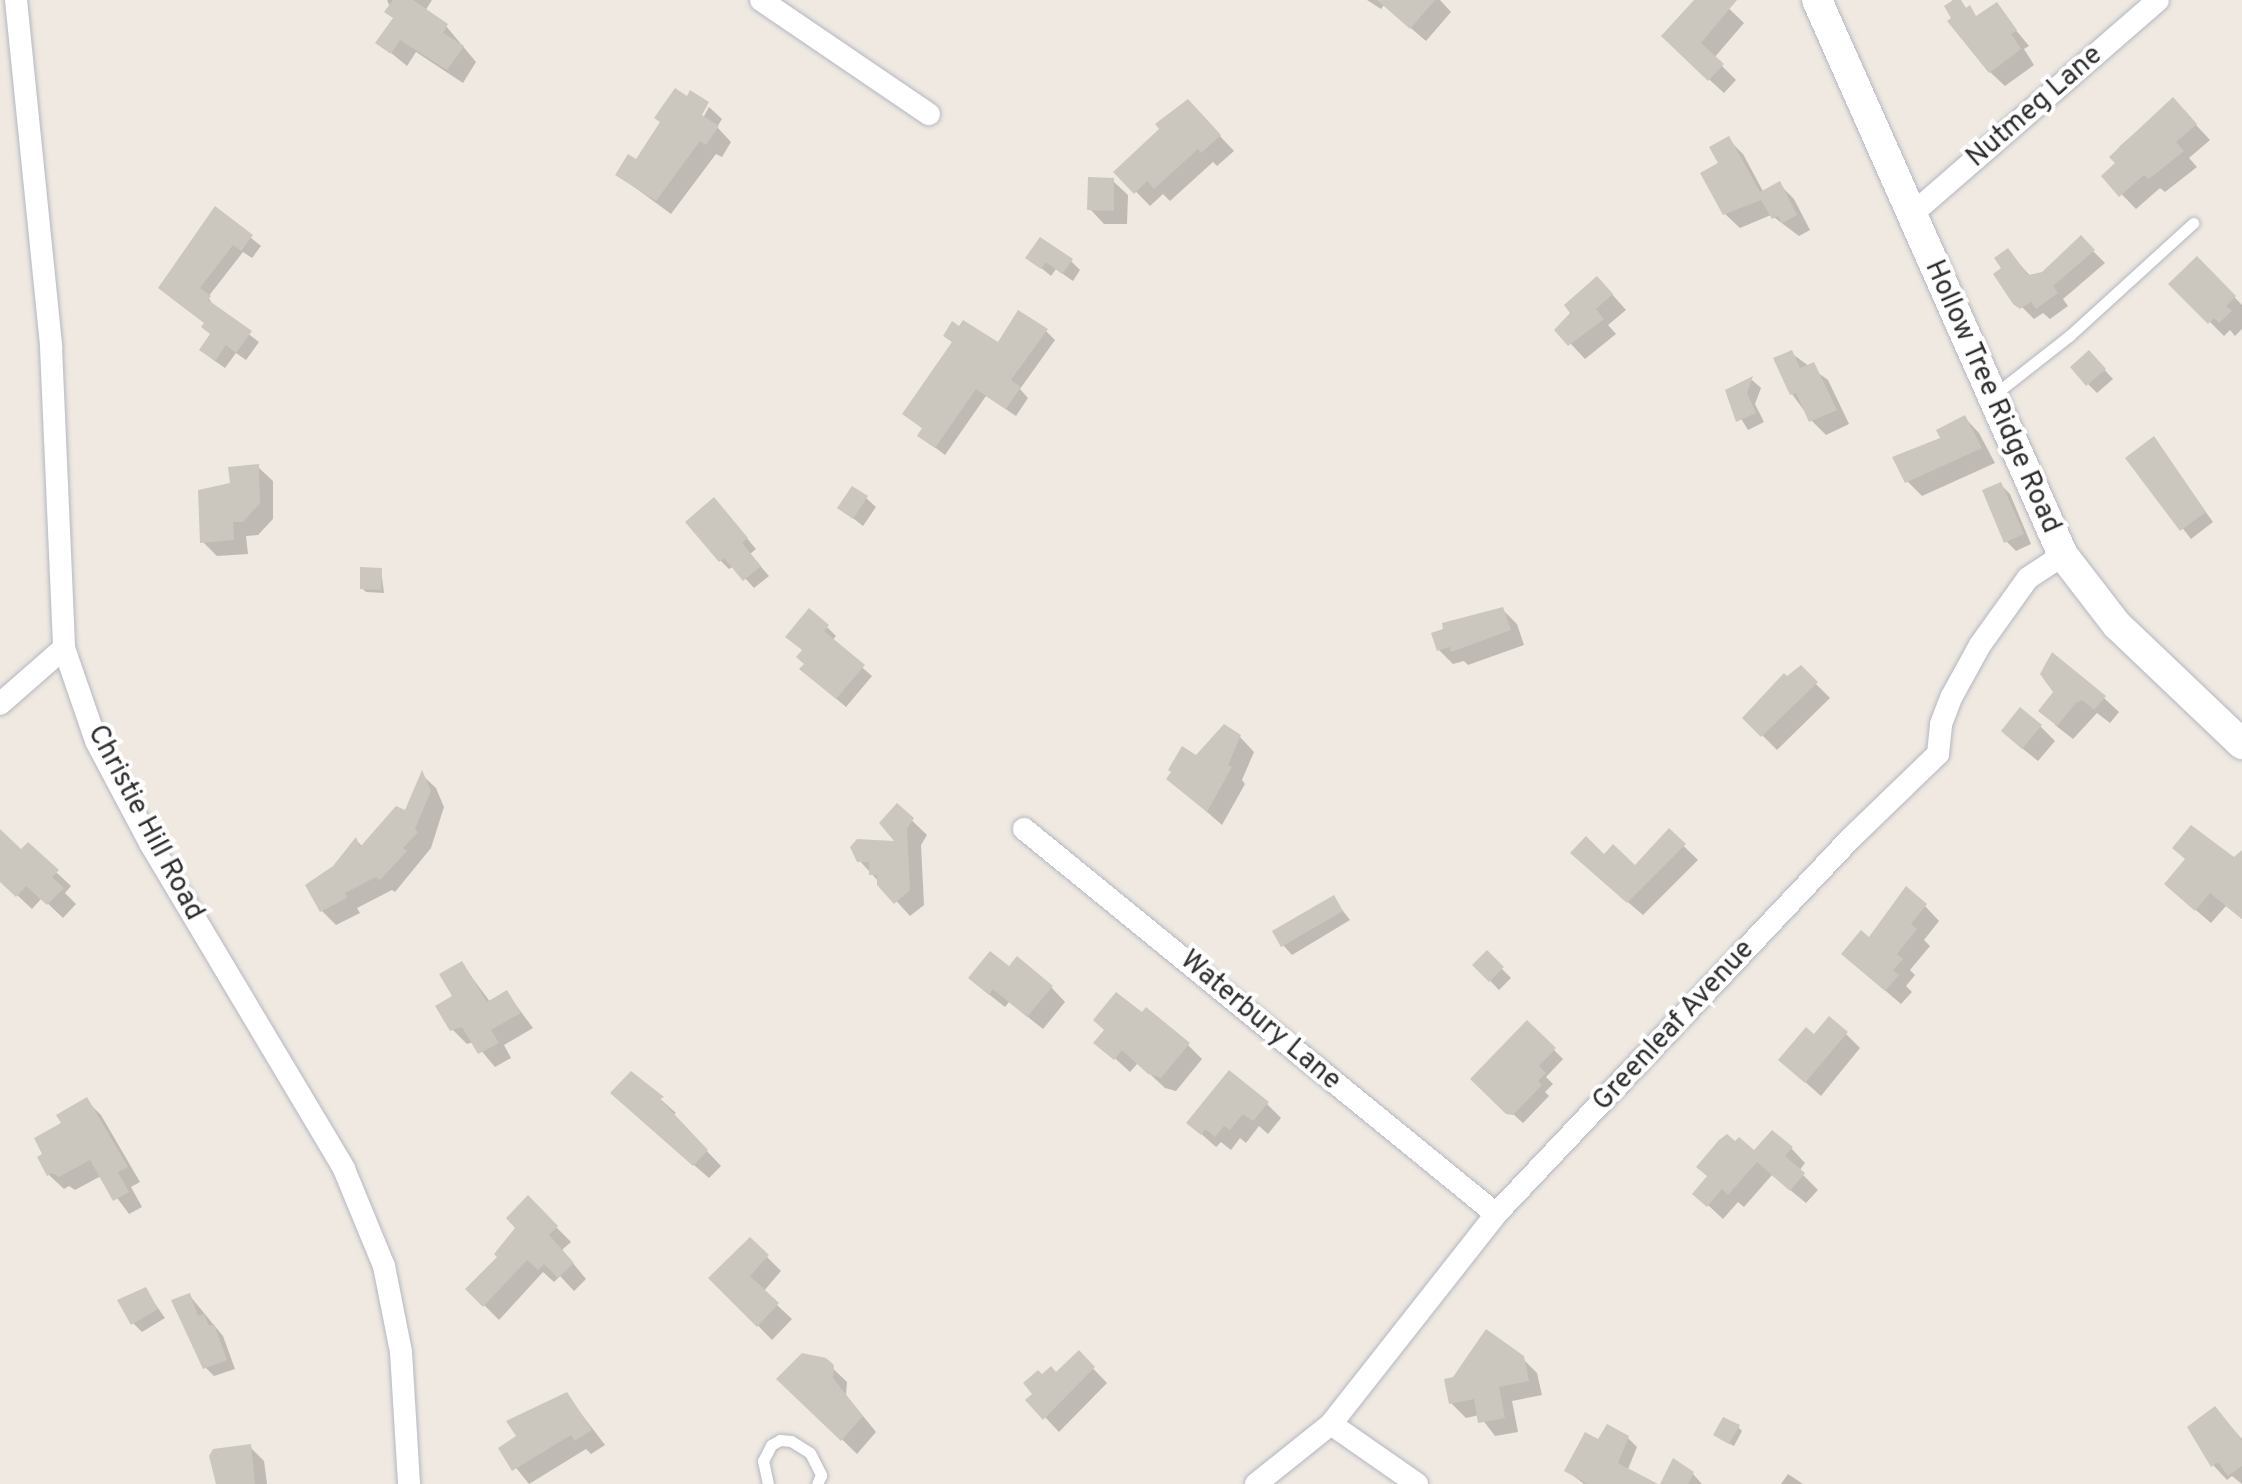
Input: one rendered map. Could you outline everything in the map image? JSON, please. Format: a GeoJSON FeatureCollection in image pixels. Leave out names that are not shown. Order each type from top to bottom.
{"type":"FeatureCollection","features":[{"type":"Feature","properties":{"kind":"street","name":"Christie Hill Road"},"geometry":{"type":"LineString","coordinates":[[16,0],[51,346],[64,648],[96,741],[150,843],[344,1170],[377,1250],[401,1352],[409,1484]]}},
{"type":"Feature","properties":{"kind":"street"},"geometry":{"type":"LineString","coordinates":[[761,0],[928,114]]}},
{"type":"Feature","properties":{"kind":"street","name":"Hollow Tree Ridge Road"},"geometry":{"type":"LineString","coordinates":[[1817,0],[2063,555],[2117,626],[2242,744]]}},
{"type":"Feature","properties":{"kind":"street","name":"Nutmeg Lane"},"geometry":{"type":"LineString","coordinates":[[1910,214],[2158,0]]}},
{"type":"Feature","properties":{"kind":"street","name":"Greenleaf Avenue"},"geometry":{"type":"LineString","coordinates":[[1256,1484],[1331,1424],[1496,1214],[1838,852],[1938,754],[1946,710],[1980,644],[2028,578],[2063,555]]}},
{"type":"Feature","properties":{"kind":"street"},"geometry":{"type":"LineString","coordinates":[[0,704],[64,648]]}},
{"type":"Feature","properties":{"kind":"street","name":"Waterbury Lane"},"geometry":{"type":"LineString","coordinates":[[1024,829],[1496,1214]]}},
{"type":"Feature","properties":{"kind":"street"},"geometry":{"type":"LineString","coordinates":[[1331,1424],[1417,1484]]}},
{"type":"Feature","properties":{"kind":"lane"},"geometry":{"type":"LineString","coordinates":[[1992,396],[2068,336],[2193,223]]}},
{"type":"Feature","properties":{"kind":"lane"},"geometry":{"type":"LineString","coordinates":[[768,1484],[763,1461],[771,1445],[780,1440],[791,1441],[810,1453],[821,1475],[817,1484]]}},
{"type":"Feature","properties":{"kind":"building"},"geometry":{"type":"Polygon","coordinates":[[[393,0],[413,0],[448,24],[443,33],[464,46],[447,70],[400,40],[391,54],[375,43],[393,18],[384,12],[393,0]]]}},
{"type":"Feature","properties":{"kind":"building"},"geometry":{"type":"Polygon","coordinates":[[[1377,0],[1435,0],[1410,29],[1377,0]]]}},
{"type":"Feature","properties":{"kind":"building"},"geometry":{"type":"Polygon","coordinates":[[[1694,0],[1737,0],[1701,43],[1724,64],[1708,81],[1661,36],[1694,0]]]}},
{"type":"Feature","properties":{"kind":"building"},"geometry":{"type":"Polygon","coordinates":[[[1961,0],[1966,8],[1970,5],[1976,16],[1997,2],[2017,30],[2011,34],[2021,49],[1989,73],[1947,21],[1951,18],[1944,6],[1961,0]]]}},
{"type":"Feature","properties":{"kind":"building"},"geometry":{"type":"Polygon","coordinates":[[[675,88],[687,96],[690,90],[709,102],[702,115],[719,126],[706,145],[700,141],[656,201],[615,175],[628,154],[636,159],[660,122],[654,118],[675,88]]]}},
{"type":"Feature","properties":{"kind":"building"},"geometry":{"type":"Polygon","coordinates":[[[2173,97],[2197,124],[2176,142],[2184,151],[2149,179],[2144,175],[2119,197],[2101,176],[2115,163],[2109,157],[2173,97]]]}},
{"type":"Feature","properties":{"kind":"building"},"geometry":{"type":"Polygon","coordinates":[[[1188,99],[1221,135],[1201,153],[1198,149],[1154,189],[1147,181],[1134,194],[1113,172],[1159,129],[1155,124],[1188,99]]]}},
{"type":"Feature","properties":{"kind":"building"},"geometry":{"type":"Polygon","coordinates":[[[1729,136],[1760,192],[1780,181],[1797,215],[1782,223],[1778,216],[1772,219],[1761,200],[1723,215],[1700,173],[1718,163],[1709,147],[1729,136]]]}},
{"type":"Feature","properties":{"kind":"building"},"geometry":{"type":"Polygon","coordinates":[[[1088,177],[1114,178],[1114,211],[1087,210],[1088,177]]]}},
{"type":"Feature","properties":{"kind":"building"},"geometry":{"type":"Polygon","coordinates":[[[215,206],[253,235],[241,251],[233,245],[200,288],[211,296],[208,300],[252,331],[236,353],[226,345],[215,361],[199,350],[210,334],[201,327],[204,323],[158,288],[215,206]]]}},
{"type":"Feature","properties":{"kind":"building"},"geometry":{"type":"Polygon","coordinates":[[[2081,235],[2095,250],[2053,286],[2058,293],[2036,309],[2031,302],[2020,309],[2013,304],[1993,274],[2001,268],[1994,258],[2008,248],[2028,275],[2042,272],[2081,235]]]}},
{"type":"Feature","properties":{"kind":"building"},"geometry":{"type":"Polygon","coordinates":[[[1040,237],[1073,259],[1062,274],[1046,262],[1041,269],[1025,258],[1040,237]]]}},
{"type":"Feature","properties":{"kind":"building"},"geometry":{"type":"Polygon","coordinates":[[[2197,256],[2236,296],[2226,306],[2232,311],[2219,323],[2214,318],[2208,324],[2168,284],[2197,256]]]}},
{"type":"Feature","properties":{"kind":"building"},"geometry":{"type":"Polygon","coordinates":[[[1597,276],[1613,294],[1596,309],[1604,319],[1568,346],[1554,330],[1570,313],[1564,305],[1597,276]]]}},
{"type":"Feature","properties":{"kind":"building"},"geometry":{"type":"Polygon","coordinates":[[[1018,310],[1048,329],[1011,380],[1021,387],[1006,409],[976,389],[935,448],[917,436],[922,428],[902,414],[952,342],[943,336],[952,321],[959,326],[963,320],[998,342],[1018,310]]]}},
{"type":"Feature","properties":{"kind":"building"},"geometry":{"type":"Polygon","coordinates":[[[1792,350],[1800,368],[1814,362],[1837,410],[1809,422],[1796,393],[1790,395],[1773,358],[1792,350]]]}},
{"type":"Feature","properties":{"kind":"building"},"geometry":{"type":"Polygon","coordinates":[[[2089,350],[2106,369],[2086,386],[2070,367],[2089,350]]]}},
{"type":"Feature","properties":{"kind":"building"},"geometry":{"type":"Polygon","coordinates":[[[1753,376],[1747,393],[1756,413],[1736,422],[1725,390],[1753,376]]]}},
{"type":"Feature","properties":{"kind":"building"},"geometry":{"type":"Polygon","coordinates":[[[1965,415],[1982,448],[1905,483],[1892,457],[1940,438],[1936,430],[1965,415]]]}},
{"type":"Feature","properties":{"kind":"building"},"geometry":{"type":"Polygon","coordinates":[[[2154,436],[2206,512],[2180,531],[2125,458],[2154,436]]]}},
{"type":"Feature","properties":{"kind":"building"},"geometry":{"type":"Polygon","coordinates":[[[259,464],[260,503],[243,522],[233,522],[234,540],[200,543],[198,490],[230,483],[228,467],[259,464]]]}},
{"type":"Feature","properties":{"kind":"building"},"geometry":{"type":"Polygon","coordinates":[[[2001,482],[2024,534],[2004,543],[1982,490],[2001,482]]]}},
{"type":"Feature","properties":{"kind":"building"},"geometry":{"type":"Polygon","coordinates":[[[852,486],[868,496],[853,519],[837,508],[852,486]]]}},
{"type":"Feature","properties":{"kind":"building"},"geometry":{"type":"Polygon","coordinates":[[[714,497],[748,538],[742,543],[761,566],[743,581],[724,558],[719,562],[685,522],[714,497]]]}},
{"type":"Feature","properties":{"kind":"building"},"geometry":{"type":"Polygon","coordinates":[[[360,567],[382,568],[381,590],[360,589],[360,567]]]}},
{"type":"Feature","properties":{"kind":"building"},"geometry":{"type":"Polygon","coordinates":[[[1503,607],[1511,630],[1451,652],[1450,647],[1437,651],[1431,633],[1443,629],[1442,623],[1503,607]]]}},
{"type":"Feature","properties":{"kind":"building"},"geometry":{"type":"Polygon","coordinates":[[[809,608],[829,625],[824,631],[865,665],[836,699],[799,669],[804,664],[796,657],[802,650],[785,637],[809,608]]]}},
{"type":"Feature","properties":{"kind":"building"},"geometry":{"type":"Polygon","coordinates":[[[2052,652],[2106,696],[2094,710],[2082,700],[2076,703],[2057,726],[2038,711],[2053,692],[2040,674],[2052,652]]]}},
{"type":"Feature","properties":{"kind":"building"},"geometry":{"type":"Polygon","coordinates":[[[1801,665],[1818,682],[1761,737],[1742,718],[1784,673],[1787,676],[1801,665]]]}},
{"type":"Feature","properties":{"kind":"building"},"geometry":{"type":"Polygon","coordinates":[[[2020,707],[2042,725],[2022,749],[2001,731],[2020,707]]]}},
{"type":"Feature","properties":{"kind":"building"},"geometry":{"type":"Polygon","coordinates":[[[1224,724],[1241,735],[1228,765],[1232,767],[1207,812],[1166,779],[1182,746],[1196,755],[1224,724]]]}},
{"type":"Feature","properties":{"kind":"building"},"geometry":{"type":"Polygon","coordinates":[[[422,770],[431,791],[415,829],[418,832],[403,848],[407,851],[380,880],[376,877],[345,893],[347,898],[320,912],[305,885],[333,866],[356,837],[360,847],[396,806],[405,810],[422,770]]]}},
{"type":"Feature","properties":{"kind":"building"},"geometry":{"type":"Polygon","coordinates":[[[897,803],[914,818],[907,829],[910,890],[894,904],[877,885],[877,875],[869,875],[869,862],[857,862],[850,847],[857,839],[894,841],[879,823],[897,803]]]}},
{"type":"Feature","properties":{"kind":"building"},"geometry":{"type":"Polygon","coordinates":[[[2191,825],[2234,857],[2242,850],[2242,919],[2210,893],[2195,911],[2164,884],[2185,859],[2172,848],[2191,825]]]}},
{"type":"Feature","properties":{"kind":"building"},"geometry":{"type":"Polygon","coordinates":[[[1669,828],[1686,844],[1627,903],[1570,853],[1586,836],[1604,854],[1613,844],[1635,865],[1669,828]]]}},
{"type":"Feature","properties":{"kind":"building"},"geometry":{"type":"Polygon","coordinates":[[[0,829],[21,849],[28,842],[59,870],[52,877],[64,888],[47,905],[26,886],[16,897],[0,882],[0,829]]]}},
{"type":"Feature","properties":{"kind":"building"},"geometry":{"type":"Polygon","coordinates":[[[1906,886],[1927,904],[1911,924],[1917,929],[1897,954],[1903,959],[1893,970],[1899,975],[1885,991],[1841,954],[1861,930],[1869,937],[1906,886]]]}},
{"type":"Feature","properties":{"kind":"building"},"geometry":{"type":"Polygon","coordinates":[[[1334,895],[1343,911],[1281,947],[1272,931],[1334,895]]]}},
{"type":"Feature","properties":{"kind":"building"},"geometry":{"type":"Polygon","coordinates":[[[1487,950],[1504,967],[1489,982],[1472,965],[1487,950]]]}},
{"type":"Feature","properties":{"kind":"building"},"geometry":{"type":"Polygon","coordinates":[[[990,951],[1009,966],[1017,956],[1053,986],[1027,1017],[993,989],[989,995],[968,978],[990,951]]]}},
{"type":"Feature","properties":{"kind":"building"},"geometry":{"type":"Polygon","coordinates":[[[462,961],[487,1002],[507,990],[521,1013],[491,1030],[499,1043],[478,1054],[462,1027],[450,1031],[435,1006],[452,996],[439,974],[462,961]]]}},
{"type":"Feature","properties":{"kind":"building"},"geometry":{"type":"Polygon","coordinates":[[[1116,992],[1142,1012],[1146,1007],[1190,1043],[1161,1078],[1148,1074],[1122,1050],[1114,1060],[1093,1043],[1104,1030],[1093,1020],[1116,992]]]}},
{"type":"Feature","properties":{"kind":"building"},"geometry":{"type":"Polygon","coordinates":[[[1829,1016],[1848,1032],[1805,1083],[1778,1060],[1806,1027],[1814,1034],[1829,1016]]]}},
{"type":"Feature","properties":{"kind":"building"},"geometry":{"type":"Polygon","coordinates":[[[1527,1020],[1556,1048],[1539,1066],[1546,1073],[1538,1081],[1542,1085],[1513,1115],[1506,1114],[1470,1079],[1527,1020]]]}},
{"type":"Feature","properties":{"kind":"building"},"geometry":{"type":"Polygon","coordinates":[[[1229,1070],[1269,1102],[1253,1121],[1243,1114],[1230,1130],[1224,1126],[1215,1137],[1205,1129],[1201,1135],[1186,1123],[1229,1070]]]}},
{"type":"Feature","properties":{"kind":"building"},"geometry":{"type":"Polygon","coordinates":[[[631,1071],[664,1097],[660,1099],[708,1150],[693,1166],[610,1093],[631,1071]]]}},
{"type":"Feature","properties":{"kind":"building"},"geometry":{"type":"Polygon","coordinates":[[[87,1097],[128,1167],[118,1172],[129,1192],[113,1201],[90,1160],[59,1177],[52,1173],[47,1176],[37,1157],[42,1154],[34,1138],[61,1123],[56,1115],[87,1097]]]}},
{"type":"Feature","properties":{"kind":"building"},"geometry":{"type":"Polygon","coordinates":[[[1772,1130],[1793,1147],[1785,1156],[1805,1173],[1790,1191],[1757,1162],[1728,1195],[1722,1189],[1707,1207],[1692,1194],[1707,1176],[1696,1167],[1719,1140],[1727,1134],[1735,1141],[1739,1137],[1754,1150],[1772,1130]]]}},
{"type":"Feature","properties":{"kind":"building"},"geometry":{"type":"Polygon","coordinates":[[[528,1195],[558,1226],[549,1235],[574,1263],[558,1278],[544,1264],[538,1270],[527,1260],[483,1307],[465,1289],[497,1257],[494,1254],[515,1228],[506,1218],[528,1195]]]}},
{"type":"Feature","properties":{"kind":"building"},"geometry":{"type":"Polygon","coordinates":[[[750,1237],[769,1255],[750,1276],[779,1303],[757,1327],[708,1278],[750,1237]]]}},
{"type":"Feature","properties":{"kind":"building"},"geometry":{"type":"Polygon","coordinates":[[[146,1287],[158,1309],[131,1325],[117,1300],[146,1287]]]}},
{"type":"Feature","properties":{"kind":"building"},"geometry":{"type":"Polygon","coordinates":[[[190,1293],[198,1316],[204,1314],[209,1326],[214,1324],[227,1360],[203,1369],[171,1300],[190,1293]]]}},
{"type":"Feature","properties":{"kind":"building"},"geometry":{"type":"Polygon","coordinates":[[[1486,1329],[1524,1356],[1529,1381],[1499,1387],[1505,1418],[1478,1423],[1474,1399],[1449,1404],[1444,1379],[1453,1377],[1486,1329]]]}},
{"type":"Feature","properties":{"kind":"building"},"geometry":{"type":"Polygon","coordinates":[[[1079,1350],[1095,1367],[1043,1420],[1025,1400],[1032,1394],[1023,1383],[1038,1370],[1042,1374],[1051,1366],[1056,1372],[1079,1350]]]}},
{"type":"Feature","properties":{"kind":"building"},"geometry":{"type":"Polygon","coordinates":[[[802,1353],[826,1358],[834,1365],[833,1378],[863,1416],[841,1441],[776,1379],[802,1353]]]}},
{"type":"Feature","properties":{"kind":"building"},"geometry":{"type":"Polygon","coordinates":[[[567,1392],[592,1430],[575,1441],[571,1435],[512,1471],[498,1448],[516,1436],[506,1421],[567,1392]]]}},
{"type":"Feature","properties":{"kind":"building"},"geometry":{"type":"Polygon","coordinates":[[[2215,1406],[2242,1440],[2242,1466],[2228,1476],[2218,1462],[2211,1467],[2187,1427],[2215,1406]]]}},
{"type":"Feature","properties":{"kind":"building"},"geometry":{"type":"Polygon","coordinates":[[[1723,1417],[1740,1425],[1729,1444],[1713,1435],[1723,1417]]]}},
{"type":"Feature","properties":{"kind":"building"},"geometry":{"type":"Polygon","coordinates":[[[1607,1424],[1629,1436],[1618,1463],[1658,1484],[1588,1484],[1564,1471],[1585,1432],[1598,1439],[1607,1424]]]}},
{"type":"Feature","properties":{"kind":"building"},"geometry":{"type":"Polygon","coordinates":[[[251,1444],[255,1484],[216,1484],[209,1456],[213,1449],[251,1444]]]}},
{"type":"Feature","properties":{"kind":"building"},"geometry":{"type":"Polygon","coordinates":[[[1673,1458],[1694,1472],[1688,1484],[1660,1484],[1673,1458]]]}}]}
